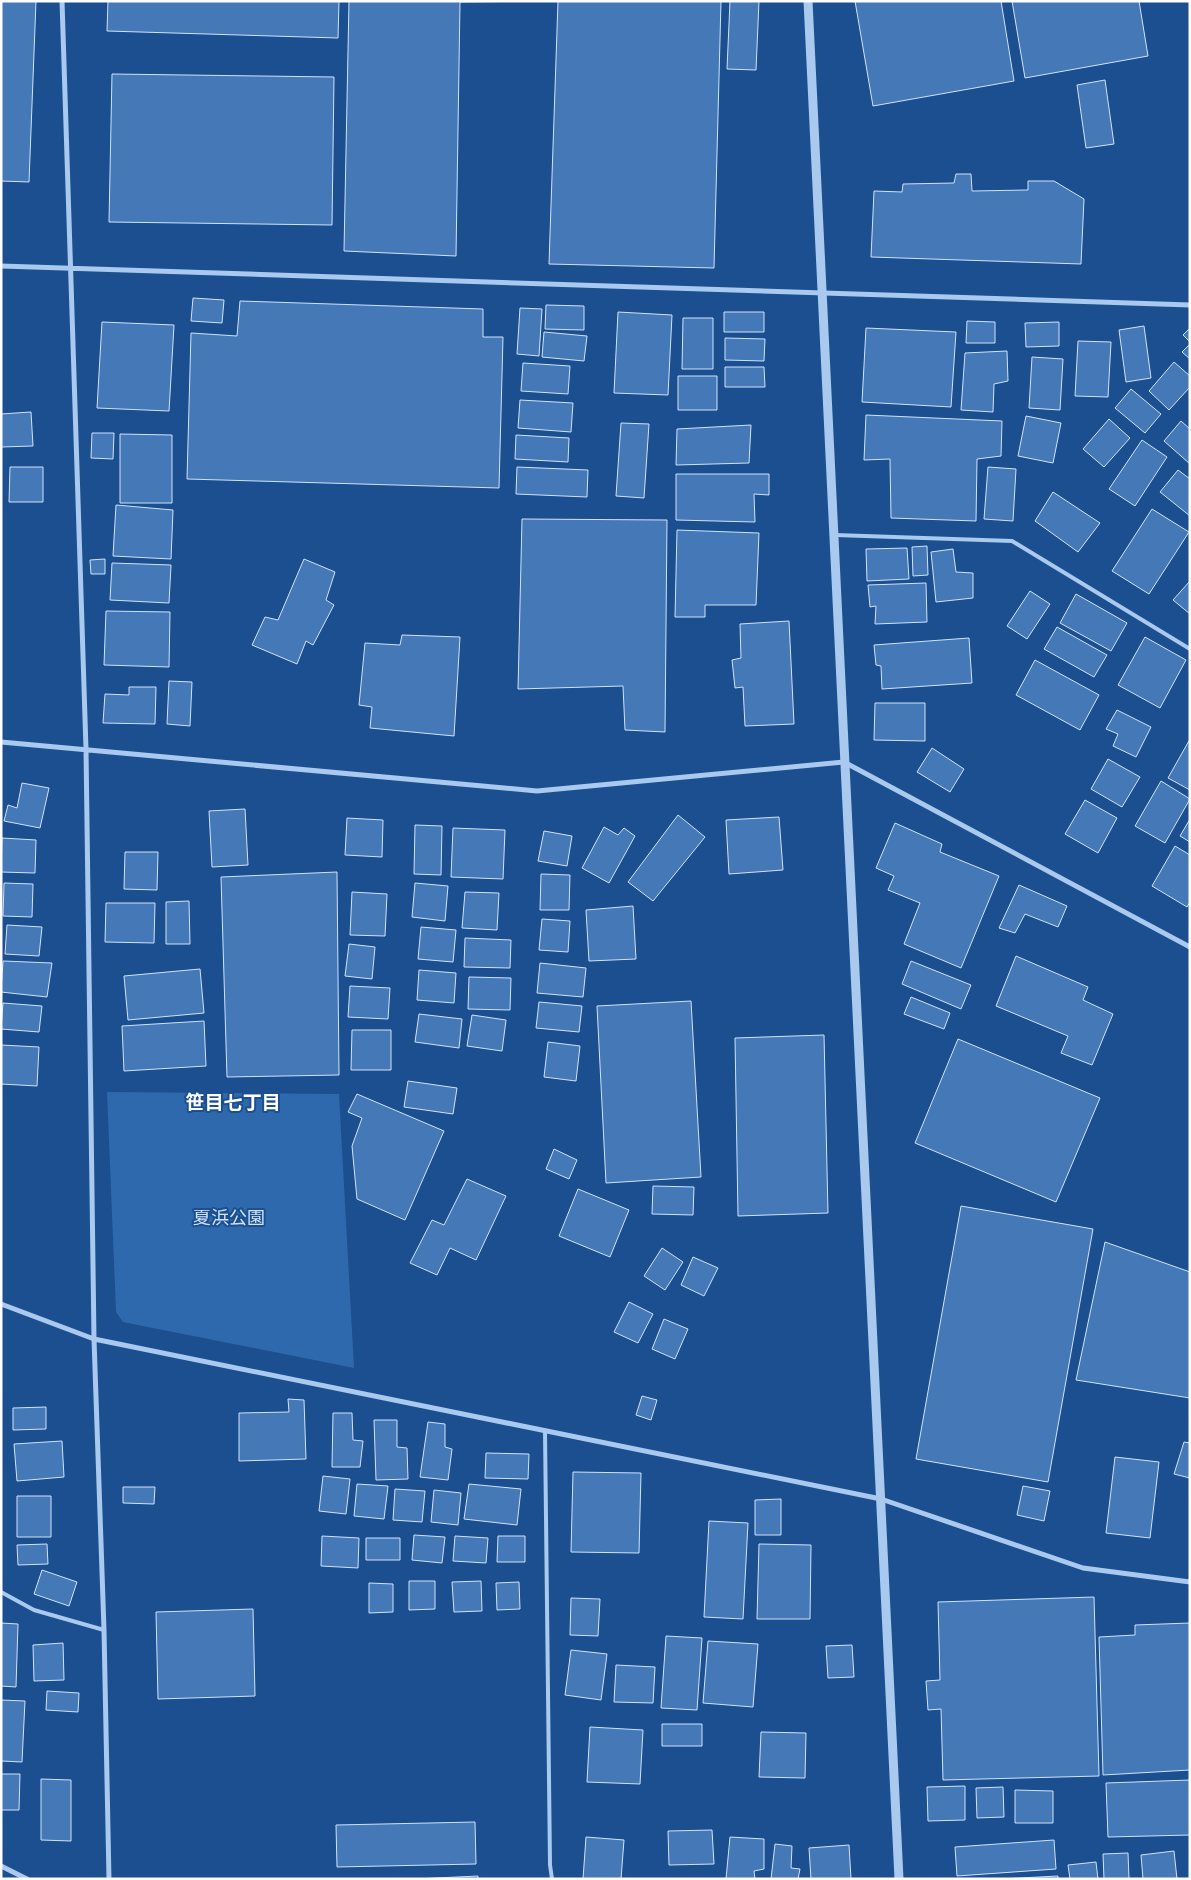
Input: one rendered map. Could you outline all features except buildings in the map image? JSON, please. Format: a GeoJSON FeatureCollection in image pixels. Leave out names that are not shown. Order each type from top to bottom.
{"type":"FeatureCollection","features":[{"type":"Feature","properties":{"kind":"street"},"geometry":{"type":"LineString","coordinates":[[62,1],[86,748],[94,1339],[104,1630],[109,1879]]}},
{"type":"Feature","properties":{"kind":"street"},"geometry":{"type":"LineString","coordinates":[[808,1],[899,1879]]}},
{"type":"Feature","properties":{"kind":"street"},"geometry":{"type":"LineString","coordinates":[[1,266],[1190,305]]}},
{"type":"Feature","properties":{"kind":"street"},"geometry":{"type":"LineString","coordinates":[[1,742],[86,748],[537,791],[844,762],[1190,947]]}},
{"type":"Feature","properties":{"kind":"street"},"geometry":{"type":"LineString","coordinates":[[1,1304],[94,1339],[881,1499],[1083,1568],[1190,1582]]}},
{"type":"Feature","properties":{"kind":"street"},"geometry":{"type":"LineString","coordinates":[[1,1866],[27,1879]]}},
{"type":"Feature","properties":{"kind":"lane"},"geometry":{"type":"LineString","coordinates":[[833,534],[1012,541],[1190,650]]}},
{"type":"Feature","properties":{"kind":"lane"},"geometry":{"type":"LineString","coordinates":[[545,1431],[550,1865],[552,1879]]}},
{"type":"Feature","properties":{"kind":"lane"},"geometry":{"type":"LineString","coordinates":[[1,1592],[34,1610],[104,1630]]}},
{"type":"Feature","properties":{"kind":"green space","name":"夏浜公園"},"geometry":{"type":"Polygon","coordinates":[[[107,1092],[339,1094],[354,1368],[123,1322],[116,1312],[107,1092]]]}},
{"type":"Feature","properties":{"kind":"district","name":"笹目七丁目"},"geometry":{"type":"Point","coordinates":[233,1102]}}]}
